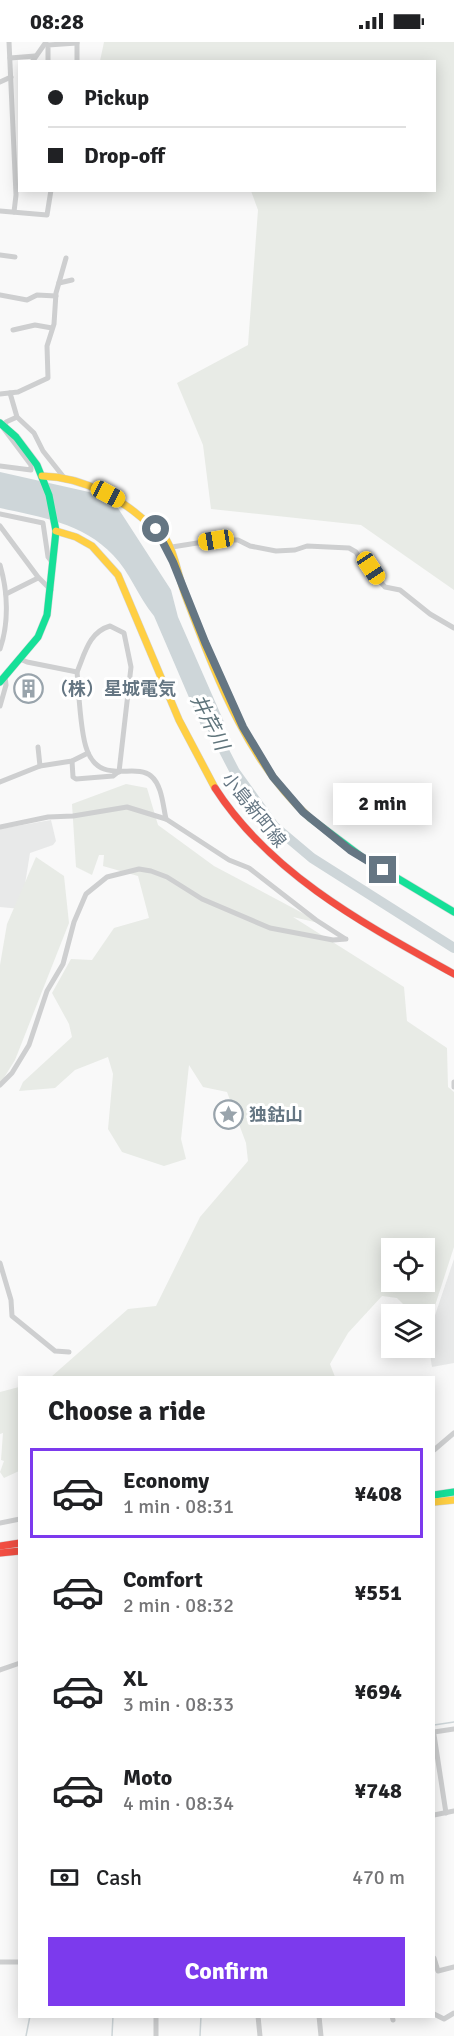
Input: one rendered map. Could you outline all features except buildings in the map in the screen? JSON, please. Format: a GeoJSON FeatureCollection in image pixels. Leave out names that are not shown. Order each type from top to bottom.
{"type":"FeatureCollection","features":[{"type":"Feature","properties":{"kind":"street"},"geometry":{"type":"LineString","coordinates":[[9,42],[17,136],[14,212]]}},
{"type":"Feature","properties":{"kind":"street"},"geometry":{"type":"LineString","coordinates":[[10,58],[33,58],[47,43],[77,43],[77,60]]}},
{"type":"Feature","properties":{"kind":"street"},"geometry":{"type":"LineString","coordinates":[[47,43],[48,60]]}},
{"type":"Feature","properties":{"kind":"street"},"geometry":{"type":"LineString","coordinates":[[0,82],[11,77]]}},
{"type":"Feature","properties":{"kind":"street"},"geometry":{"type":"LineString","coordinates":[[0,211],[47,216],[51,192]]}},
{"type":"Feature","properties":{"kind":"street"},"geometry":{"type":"LineString","coordinates":[[7,264],[3,255],[15,256]]}},
{"type":"Feature","properties":{"kind":"street"},"geometry":{"type":"LineString","coordinates":[[0,394],[10,393],[48,378],[46,346],[52,328],[56,296],[66,258]]}},
{"type":"Feature","properties":{"kind":"street"},"geometry":{"type":"LineString","coordinates":[[59,283],[72,280]]}},
{"type":"Feature","properties":{"kind":"street"},"geometry":{"type":"LineString","coordinates":[[0,295],[27,300],[37,295],[56,296]]}},
{"type":"Feature","properties":{"kind":"street"},"geometry":{"type":"LineString","coordinates":[[13,330],[34,325],[52,328]]}},
{"type":"Feature","properties":{"kind":"street"},"geometry":{"type":"LineString","coordinates":[[10,393],[17,417],[34,433],[43,451],[66,480]]}},
{"type":"Feature","properties":{"kind":"street"},"geometry":{"type":"LineString","coordinates":[[2,424],[17,417]]}},
{"type":"Feature","properties":{"kind":"street"},"geometry":{"type":"LineString","coordinates":[[0,466],[29,471],[31,468],[2,424]]}},
{"type":"Feature","properties":{"kind":"street"},"geometry":{"type":"LineString","coordinates":[[0,706],[6,686],[2,679],[38,637],[46,615],[51,590],[56,527],[43,477],[29,453],[2,424]]}},
{"type":"Feature","properties":{"kind":"street"},"geometry":{"type":"LineString","coordinates":[[43,477],[66,480],[94,488],[122,502],[155,530],[173,562],[243,727],[280,788],[303,812],[350,850],[454,912]]}},
{"type":"Feature","properties":{"kind":"street"},"geometry":{"type":"LineString","coordinates":[[0,514],[43,523],[48,557],[52,562]]}},
{"type":"Feature","properties":{"kind":"street"},"geometry":{"type":"LineString","coordinates":[[0,526],[38,578],[51,590]]}},
{"type":"Feature","properties":{"kind":"street","name":"小島新町線"},"geometry":{"type":"LineString","coordinates":[[56,527],[88,542],[103,554],[118,575],[201,765],[231,812],[253,838],[276,861],[337,905],[454,974]]}},
{"type":"Feature","properties":{"kind":"street"},"geometry":{"type":"LineString","coordinates":[[155,530],[159,529],[172,547],[173,562]]}},
{"type":"Feature","properties":{"kind":"street"},"geometry":{"type":"LineString","coordinates":[[172,547],[216,540],[238,540],[276,551],[295,550],[307,546],[349,548],[356,552],[385,587],[400,590],[430,614],[454,628]]}},
{"type":"Feature","properties":{"kind":"street"},"geometry":{"type":"LineString","coordinates":[[0,565],[6,594],[6,618],[0,649]]}},
{"type":"Feature","properties":{"kind":"street"},"geometry":{"type":"LineString","coordinates":[[6,594],[38,578]]}},
{"type":"Feature","properties":{"kind":"street"},"geometry":{"type":"LineString","coordinates":[[72,761],[73,777],[76,779],[113,776],[118,772],[131,667],[124,633],[110,626],[101,628],[92,635],[77,672],[88,753],[96,763],[109,771],[118,772],[138,771],[151,775],[158,786],[166,819]]}},
{"type":"Feature","properties":{"kind":"street"},"geometry":{"type":"LineString","coordinates":[[20,658],[27,662],[77,672]]}},
{"type":"Feature","properties":{"kind":"street"},"geometry":{"type":"LineString","coordinates":[[38,747],[40,766]]}},
{"type":"Feature","properties":{"kind":"street"},"geometry":{"type":"LineString","coordinates":[[0,782],[40,766],[72,761],[88,753]]}},
{"type":"Feature","properties":{"kind":"street"},"geometry":{"type":"LineString","coordinates":[[0,827],[48,817],[73,816],[127,807],[166,819],[229,860],[249,868],[316,920],[346,939],[333,940],[270,927],[202,899],[151,871],[139,869],[122,871],[107,877],[86,894],[74,922],[63,964],[47,991],[29,1045],[16,1066],[0,1085]]}},
{"type":"Feature","properties":{"kind":"street"},"geometry":{"type":"LineString","coordinates":[[454,1082],[454,1087]]}},
{"type":"Feature","properties":{"kind":"street"},"geometry":{"type":"LineString","coordinates":[[0,1263],[11,1300],[12,1316],[55,1351],[69,1352]]}},
{"type":"Feature","properties":{"kind":"street"},"geometry":{"type":"LineString","coordinates":[[435,1449],[454,1433]]}},
{"type":"Feature","properties":{"kind":"street"},"geometry":{"type":"LineString","coordinates":[[435,1495],[454,1492]]}},
{"type":"Feature","properties":{"kind":"street"},"geometry":{"type":"LineString","coordinates":[[435,1502],[454,1500]]}},
{"type":"Feature","properties":{"kind":"street"},"geometry":{"type":"LineString","coordinates":[[0,1523],[18,1519]]}},
{"type":"Feature","properties":{"kind":"street"},"geometry":{"type":"LineString","coordinates":[[0,1545],[18,1543]]}},
{"type":"Feature","properties":{"kind":"street"},"geometry":{"type":"LineString","coordinates":[[0,1553],[18,1551]]}},
{"type":"Feature","properties":{"kind":"street"},"geometry":{"type":"LineString","coordinates":[[0,1670],[18,1664]]}},
{"type":"Feature","properties":{"kind":"street"},"geometry":{"type":"LineString","coordinates":[[435,1734],[454,1730]]}},
{"type":"Feature","properties":{"kind":"street"},"geometry":{"type":"LineString","coordinates":[[435,1741],[446,1813]]}},
{"type":"Feature","properties":{"kind":"street"},"geometry":{"type":"LineString","coordinates":[[435,1815],[454,1811]]}},
{"type":"Feature","properties":{"kind":"street"},"geometry":{"type":"LineString","coordinates":[[435,1961],[438,1971],[454,1967]]}},
{"type":"Feature","properties":{"kind":"street"},"geometry":{"type":"LineString","coordinates":[[0,1962],[18,1962]]}},
{"type":"Feature","properties":{"kind":"street"},"geometry":{"type":"LineString","coordinates":[[435,2014],[444,2019],[454,2013]]}},
{"type":"Feature","properties":{"kind":"street"},"geometry":{"type":"LineString","coordinates":[[156,2018],[156,2036]]}},
{"type":"Feature","properties":{"kind":"street"},"geometry":{"type":"LineString","coordinates":[[258,2018],[260,2036]]}},
{"type":"Feature","properties":{"kind":"street"},"geometry":{"type":"LineString","coordinates":[[319,2018],[321,2036]]}},
{"type":"Feature","properties":{"kind":"shaded area"},"geometry":{"type":"Polygon","coordinates":[[[104,42],[454,42],[454,590],[361,525],[211,509],[203,445],[177,383],[248,345],[258,210],[251,192],[436,192],[436,60],[100,60],[104,42]]]}},
{"type":"Feature","properties":{"kind":"shaded area"},"geometry":{"type":"Polygon","coordinates":[[[126,784],[147,788],[158,825],[214,866],[323,924],[293,917],[404,987],[407,1021],[447,1048],[448,1087],[454,1092],[454,1247],[435,1306],[403,1304],[397,1298],[382,1296],[348,1333],[330,1364],[335,1376],[52,1376],[128,1309],[156,1306],[200,1217],[248,1161],[246,1143],[227,1092],[203,1087],[189,1065],[181,1139],[186,1159],[164,1166],[122,1152],[108,1129],[113,1074],[108,1057],[75,1070],[55,1088],[19,1091],[23,1082],[72,1037],[69,1024],[52,993],[71,959],[92,960],[114,928],[149,918],[138,876],[103,866],[104,855],[99,855],[92,875],[76,867],[72,804],[126,784]]]}},
{"type":"Feature","properties":{"kind":"shaded area"},"geometry":{"type":"Polygon","coordinates":[[[51,820],[56,841],[53,845],[30,853],[21,909],[0,907],[0,829],[51,820]]]}},
{"type":"Feature","properties":{"kind":"shaded area"},"geometry":{"type":"Polygon","coordinates":[[[36,857],[64,876],[69,923],[15,1060],[0,1084],[0,965],[7,924],[36,857]]]}},
{"type":"Feature","properties":{"kind":"shaded area"},"geometry":{"type":"Polygon","coordinates":[[[454,1259],[454,1363],[432,1367],[431,1358],[435,1358],[435,1315],[454,1259]]]}},
{"type":"Feature","properties":{"kind":"shaded area"},"geometry":{"type":"Polygon","coordinates":[[[18,1387],[18,1471],[4,1478],[0,1472],[4,1461],[1,1460],[3,1433],[0,1434],[0,1392],[18,1387]]]}},
{"type":"Feature","properties":{"kind":"water"},"geometry":{"type":"Polygon","coordinates":[[[0,472],[89,492],[116,505],[171,590],[178,617],[224,722],[203,730],[154,616],[113,555],[101,544],[75,528],[46,518],[0,508],[0,472]]]}},
{"type":"Feature","properties":{"kind":"waterway","name":"井芹川"},"geometry":{"type":"LineString","coordinates":[[206,716],[235,772],[274,826],[312,858],[454,948]]}},
{"type":"Feature","properties":{"kind":"waterway"},"geometry":{"type":"LineString","coordinates":[[435,1725],[454,1722]]}},
{"type":"Feature","properties":{"kind":"waterway"},"geometry":{"type":"LineString","coordinates":[[26,2036],[30,2018]]}},
{"type":"Feature","properties":{"kind":"waterway"},"geometry":{"type":"LineString","coordinates":[[112,2036],[113,2018]]}},
{"type":"Feature","properties":{"kind":"waterway"},"geometry":{"type":"LineString","coordinates":[[200,2036],[201,2018]]}},
{"type":"Feature","properties":{"kind":"traffic: fast"},"geometry":{"type":"LineString","coordinates":[[0,423],[16,437],[37,465],[49,495],[56,531],[47,615],[38,637],[0,682]]}},
{"type":"Feature","properties":{"kind":"traffic: fast"},"geometry":{"type":"LineString","coordinates":[[310,818],[362,857],[454,912]]}},
{"type":"Feature","properties":{"kind":"traffic: fast"},"geometry":{"type":"LineString","coordinates":[[435,1495],[454,1492]]}},
{"type":"Feature","properties":{"kind":"traffic: slow"},"geometry":{"type":"LineString","coordinates":[[42,476],[74,481],[103,492],[131,509],[155,530],[159,529],[169,545],[198,629],[236,717],[268,771],[310,818]]}},
{"type":"Feature","properties":{"kind":"traffic: slow"},"geometry":{"type":"LineString","coordinates":[[56,531],[76,537],[92,546],[118,575],[179,720],[215,788]]}},
{"type":"Feature","properties":{"kind":"traffic: slow"},"geometry":{"type":"LineString","coordinates":[[435,1502],[454,1500]]}},
{"type":"Feature","properties":{"kind":"traffic: jam"},"geometry":{"type":"LineString","coordinates":[[215,788],[238,819],[292,872],[354,917],[454,974]]}},
{"type":"Feature","properties":{"kind":"traffic: jam"},"geometry":{"type":"LineString","coordinates":[[0,1546],[18,1543]]}},
{"type":"Feature","properties":{"kind":"traffic: jam"},"geometry":{"type":"LineString","coordinates":[[0,1553],[18,1551]]}},
{"type":"Feature","properties":{"kind":"place","name":"（株）星城電気"},"geometry":{"type":"Point","coordinates":[29,689]}},
{"type":"Feature","properties":{"kind":"place","name":"独鈷山"},"geometry":{"type":"Point","coordinates":[228,1115]}},
{"type":"Feature","properties":{"kind":"route"},"geometry":{"type":"LineString","coordinates":[[156,529],[173,562],[217,671],[256,752],[280,788],[303,812],[350,850],[383,870]]}}]}
